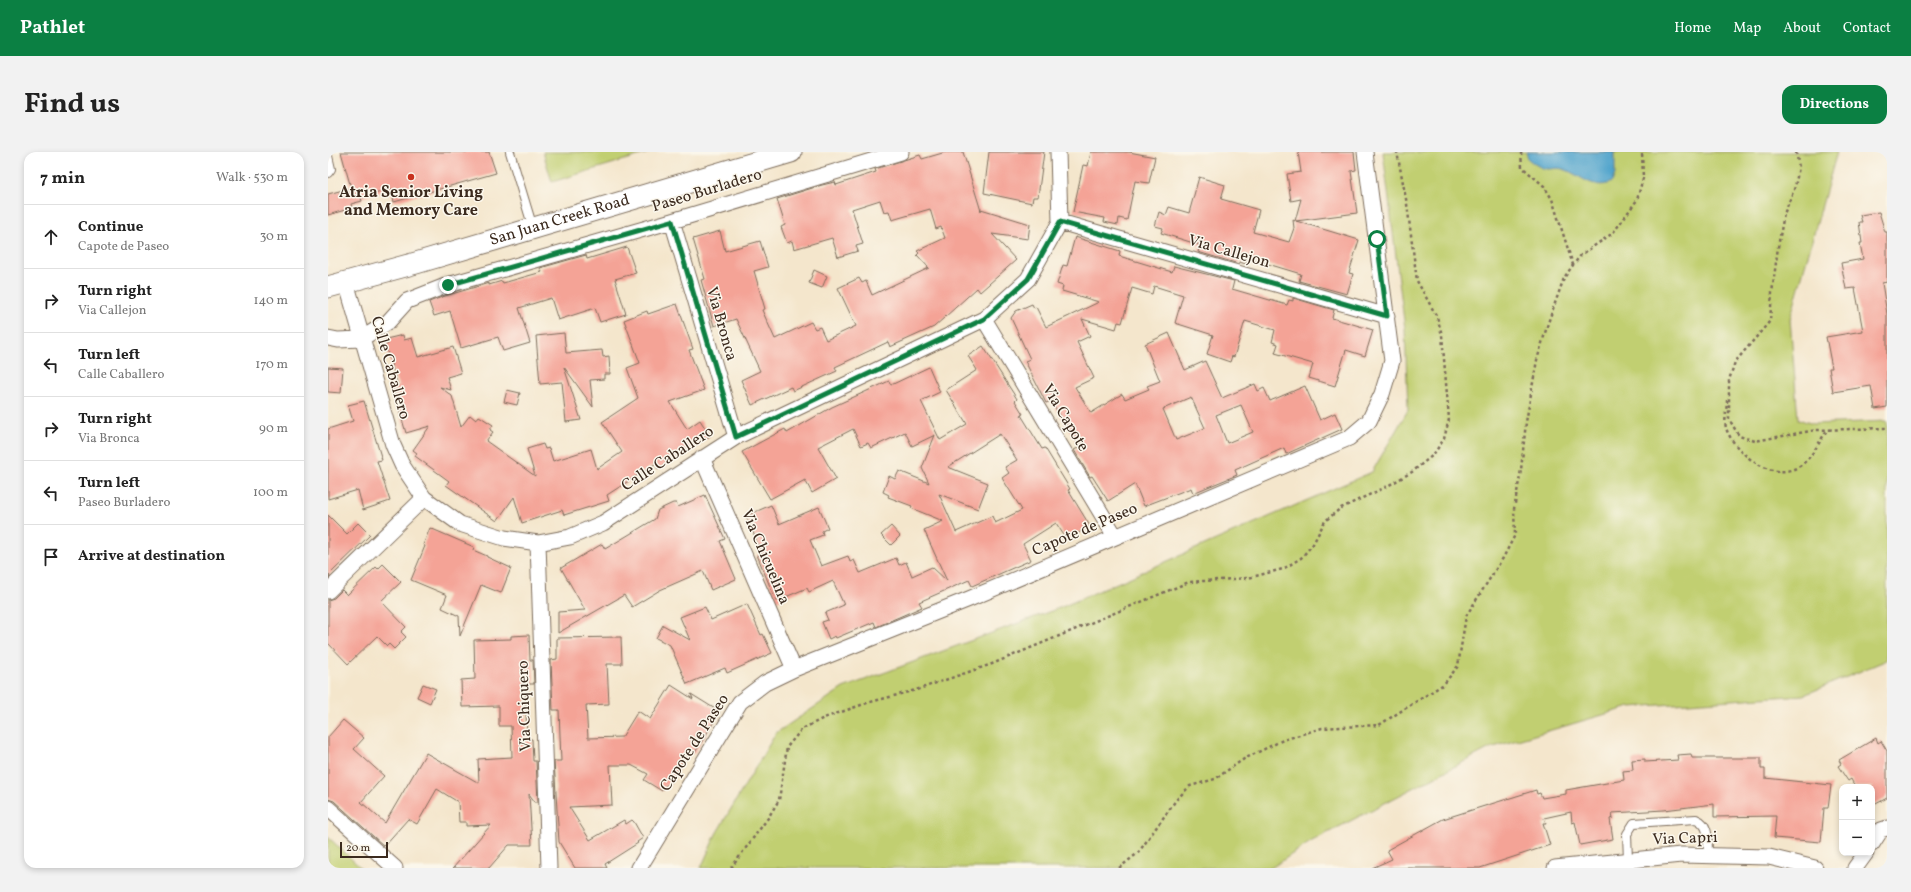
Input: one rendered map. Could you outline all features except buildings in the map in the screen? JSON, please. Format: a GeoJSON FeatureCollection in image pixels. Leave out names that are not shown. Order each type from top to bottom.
{"type":"FeatureCollection","features":[{"type":"Feature","properties":{"kind":"main road","name":"San Juan Creek Road"},"geometry":{"type":"LineString","coordinates":[[337,284],[791,152]]}},
{"type":"Feature","properties":{"kind":"street","name":"Paseo Burladero"},"geometry":{"type":"LineString","coordinates":[[328,338],[338,340],[361,339],[388,322],[407,301],[448,285],[672,221],[901,152]]}},
{"type":"Feature","properties":{"kind":"street"},"geometry":{"type":"LineString","coordinates":[[1058,152],[1060,222]]}},
{"type":"Feature","properties":{"kind":"street","name":"Capote de Paseo"},"geometry":{"type":"LineString","coordinates":[[639,868],[740,702],[765,683],[794,669],[969,599],[1349,438],[1369,421],[1382,394],[1392,361],[1365,152]]}},
{"type":"Feature","properties":{"kind":"street","name":"Via Bronca"},"geometry":{"type":"LineString","coordinates":[[672,221],[736,437]]}},
{"type":"Feature","properties":{"kind":"street","name":"Via Callejon"},"geometry":{"type":"LineString","coordinates":[[1060,222],[1387,316]]}},
{"type":"Feature","properties":{"kind":"street","name":"Calle Caballero"},"geometry":{"type":"LineString","coordinates":[[337,284],[361,339],[393,445],[402,465],[424,498],[460,524],[504,538],[538,543],[570,537],[603,523],[736,437],[984,319],[1028,279],[1060,222]]}},
{"type":"Feature","properties":{"kind":"street","name":"Via Capote"},"geometry":{"type":"LineString","coordinates":[[984,319],[1115,536]]}},
{"type":"Feature","properties":{"kind":"street","name":"Via Chicuelina"},"geometry":{"type":"LineString","coordinates":[[702,458],[794,669]]}},
{"type":"Feature","properties":{"kind":"street"},"geometry":{"type":"LineString","coordinates":[[328,591],[424,498]]}},
{"type":"Feature","properties":{"kind":"street","name":"Via Chiquero"},"geometry":{"type":"LineString","coordinates":[[538,543],[549,868]]}},
{"type":"Feature","properties":{"kind":"street"},"geometry":{"type":"LineString","coordinates":[[328,808],[395,868]]}},
{"type":"Feature","properties":{"kind":"street"},"geometry":{"type":"LineString","coordinates":[[1875,840],[1882,830],[1887,828]]}},
{"type":"Feature","properties":{"kind":"street","name":"Via Capri"},"geometry":{"type":"LineString","coordinates":[[1555,868],[1681,855],[1768,857],[1815,868]]}},
{"type":"Feature","properties":{"kind":"street"},"geometry":{"type":"LineString","coordinates":[[1855,868],[1864,856]]}},
{"type":"Feature","properties":{"kind":"lane"},"geometry":{"type":"LineString","coordinates":[[510,152],[533,228]]}},
{"type":"Feature","properties":{"kind":"lane"},"geometry":{"type":"LineString","coordinates":[[328,156],[331,169],[328,173]]}},
{"type":"Feature","properties":{"kind":"lane"},"geometry":{"type":"LineString","coordinates":[[1628,860],[1627,834],[1634,824],[1696,819],[1702,821],[1707,827],[1708,856]]}},
{"type":"Feature","properties":{"kind":"path"},"geometry":{"type":"LineString","coordinates":[[731,868],[768,818],[779,800],[787,747],[802,729],[824,718],[868,703],[895,697],[992,664],[1189,582],[1248,578],[1283,569],[1301,558],[1313,544],[1325,522],[1341,508],[1390,485],[1412,472],[1433,455],[1444,439],[1448,419],[1442,335],[1437,317],[1417,281],[1407,204],[1396,152]]}},
{"type":"Feature","properties":{"kind":"path"},"geometry":{"type":"LineString","coordinates":[[1521,152],[1522,167],[1544,186],[1552,198],[1573,265]]}},
{"type":"Feature","properties":{"kind":"path"},"geometry":{"type":"LineString","coordinates":[[1119,868],[1138,853],[1176,800],[1190,786],[1214,779],[1244,759],[1283,740],[1322,728],[1379,725],[1444,684],[1458,666],[1466,616],[1503,558],[1515,534],[1514,509],[1521,470],[1526,422],[1537,360],[1564,278],[1580,255],[1613,233],[1637,200],[1642,178],[1642,152]]}},
{"type":"Feature","properties":{"kind":"path"},"geometry":{"type":"LineString","coordinates":[[1796,152],[1799,167],[1796,187],[1784,214],[1778,247],[1770,321],[1735,362],[1729,380],[1725,426],[1733,442],[1748,459],[1768,469],[1783,471],[1797,468],[1812,454],[1827,430]]}},
{"type":"Feature","properties":{"kind":"path"},"geometry":{"type":"LineString","coordinates":[[1729,380],[1729,420],[1739,436],[1755,441],[1827,430],[1887,428]]}},
{"type":"Feature","properties":{"kind":"green space"},"geometry":{"type":"Polygon","coordinates":[[[543,152],[651,152],[552,182],[543,152]]]}},
{"type":"Feature","properties":{"kind":"green space"},"geometry":{"type":"Polygon","coordinates":[[[1383,152],[1837,152],[1790,319],[1798,419],[1813,424],[1887,421],[1887,660],[1804,695],[1630,707],[1490,748],[1312,841],[1271,868],[701,868],[716,834],[776,733],[843,688],[1062,607],[1372,472],[1408,410],[1405,329],[1383,152]]]}},
{"type":"Feature","properties":{"kind":"green space"},"geometry":{"type":"Polygon","coordinates":[[[328,837],[361,868],[328,868],[328,837]]]}},
{"type":"Feature","properties":{"kind":"water"},"geometry":{"type":"Polygon","coordinates":[[[1526,152],[1615,152],[1615,174],[1612,182],[1600,185],[1594,184],[1566,170],[1558,168],[1545,169],[1540,167],[1528,159],[1526,152]]]}},
{"type":"Feature","properties":{"kind":"place","name":"Atria Senior Living and Memory Care"},"geometry":{"type":"Point","coordinates":[411,177]}},
{"type":"Feature","properties":{"kind":"route"},"geometry":{"type":"LineString","coordinates":[[448,285],[672,221],[736,437],[984,319],[1028,279],[1060,222],[1387,316],[1377,239]]}}]}
